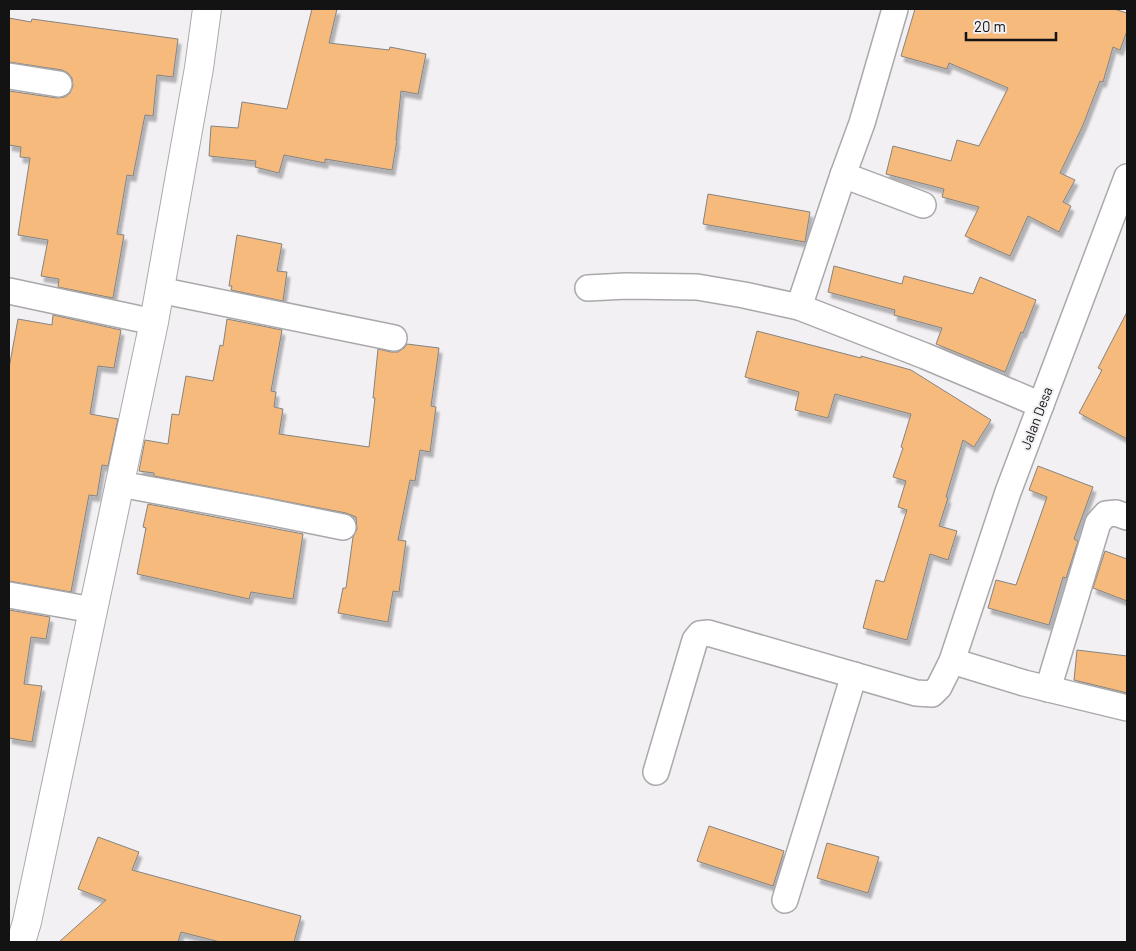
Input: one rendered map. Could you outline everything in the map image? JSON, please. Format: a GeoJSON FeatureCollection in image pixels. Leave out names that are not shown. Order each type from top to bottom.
{"type":"FeatureCollection","features":[{"type":"Feature","properties":{"kind":"street"},"geometry":{"type":"LineString","coordinates":[[21,942],[27,922],[154,322],[199,68],[207,9]]}},
{"type":"Feature","properties":{"kind":"street"},"geometry":{"type":"LineString","coordinates":[[799,308],[862,123],[895,9]]}},
{"type":"Feature","properties":{"kind":"street"},"geometry":{"type":"LineString","coordinates":[[9,76],[59,84]]}},
{"type":"Feature","properties":{"kind":"street"},"geometry":{"type":"LineString","coordinates":[[843,175],[923,205]]}},
{"type":"Feature","properties":{"kind":"street","name":"Jalan Desa"},"geometry":{"type":"LineString","coordinates":[[854,676],[916,693],[932,694],[939,688],[952,661],[1008,492],[1127,177]]}},
{"type":"Feature","properties":{"kind":"street"},"geometry":{"type":"LineString","coordinates":[[588,288],[626,286],[697,288],[744,295],[799,308],[925,356],[1042,405]]}},
{"type":"Feature","properties":{"kind":"street"},"geometry":{"type":"LineString","coordinates":[[159,290],[394,338]]}},
{"type":"Feature","properties":{"kind":"street"},"geometry":{"type":"LineString","coordinates":[[9,291],[154,322]]}},
{"type":"Feature","properties":{"kind":"street"},"geometry":{"type":"LineString","coordinates":[[120,484],[343,527]]}},
{"type":"Feature","properties":{"kind":"street"},"geometry":{"type":"LineString","coordinates":[[1048,689],[1098,523],[1106,514],[1116,513],[1127,517]]}},
{"type":"Feature","properties":{"kind":"street"},"geometry":{"type":"LineString","coordinates":[[9,595],[93,610]]}},
{"type":"Feature","properties":{"kind":"street"},"geometry":{"type":"LineString","coordinates":[[656,772],[695,640],[700,634],[708,633],[854,676],[785,900]]}},
{"type":"Feature","properties":{"kind":"street"},"geometry":{"type":"LineString","coordinates":[[952,661],[1024,683],[1127,708]]}},
{"type":"Feature","properties":{"kind":"building"},"geometry":{"type":"Polygon","coordinates":[[[312,9],[337,9],[329,43],[389,50],[390,47],[426,54],[418,94],[401,91],[397,140],[392,170],[325,159],[325,163],[284,155],[279,173],[255,167],[256,161],[209,156],[211,126],[238,128],[242,102],[287,109],[312,9]]]}},
{"type":"Feature","properties":{"kind":"building"},"geometry":{"type":"Polygon","coordinates":[[[915,9],[1114,9],[1127,13],[1127,31],[1120,50],[1113,47],[1103,82],[1100,81],[1083,125],[1060,173],[1075,180],[1063,202],[1071,206],[1059,232],[1028,216],[1010,256],[965,236],[979,207],[942,197],[944,189],[886,174],[893,146],[951,161],[957,140],[979,146],[1008,88],[949,63],[947,69],[901,56],[915,9]]]}},
{"type":"Feature","properties":{"kind":"building"},"geometry":{"type":"Polygon","coordinates":[[[9,18],[31,22],[32,19],[178,39],[173,77],[157,75],[153,116],[145,115],[133,176],[127,175],[117,234],[124,235],[113,298],[58,287],[59,279],[41,276],[48,240],[18,235],[30,158],[20,157],[21,147],[9,145],[9,91],[57,98],[65,97],[70,93],[73,86],[72,78],[62,70],[9,62],[9,18]]]}},
{"type":"Feature","properties":{"kind":"building"},"geometry":{"type":"Polygon","coordinates":[[[708,194],[810,212],[805,242],[703,224],[708,194]]]}},
{"type":"Feature","properties":{"kind":"building"},"geometry":{"type":"Polygon","coordinates":[[[237,235],[282,244],[277,271],[287,272],[283,301],[231,290],[232,286],[229,286],[237,235]]]}},
{"type":"Feature","properties":{"kind":"building"},"geometry":{"type":"Polygon","coordinates":[[[834,266],[902,284],[904,276],[973,294],[980,277],[1036,300],[1005,372],[936,344],[942,328],[894,315],[895,310],[828,292],[834,266]]]}},
{"type":"Feature","properties":{"kind":"building"},"geometry":{"type":"Polygon","coordinates":[[[1127,312],[1127,439],[1079,413],[1102,370],[1098,368],[1127,312]]]}},
{"type":"Feature","properties":{"kind":"building"},"geometry":{"type":"Polygon","coordinates":[[[53,315],[121,330],[114,368],[98,366],[90,414],[118,419],[108,466],[102,465],[97,496],[89,495],[71,592],[9,581],[9,368],[18,319],[52,325],[53,315]]]}},
{"type":"Feature","properties":{"kind":"building"},"geometry":{"type":"Polygon","coordinates":[[[227,319],[282,330],[271,391],[276,392],[274,407],[283,409],[279,434],[369,447],[378,349],[398,352],[407,344],[439,348],[431,406],[436,407],[430,452],[420,450],[415,481],[410,480],[398,540],[406,541],[399,592],[393,591],[388,622],[338,613],[343,588],[346,588],[353,537],[357,529],[356,517],[346,513],[154,476],[154,473],[139,471],[145,440],[168,444],[172,414],[179,415],[186,376],[213,381],[220,345],[223,346],[227,319]]]}},
{"type":"Feature","properties":{"kind":"building"},"geometry":{"type":"Polygon","coordinates":[[[757,331],[911,370],[991,420],[974,447],[963,440],[939,526],[957,531],[948,560],[930,554],[907,640],[863,628],[876,580],[884,582],[907,510],[898,507],[906,481],[893,477],[903,448],[901,447],[911,414],[835,394],[828,418],[795,410],[799,392],[745,377],[757,331]]]}},
{"type":"Feature","properties":{"kind":"building"},"geometry":{"type":"Polygon","coordinates":[[[1038,466],[1093,487],[1074,539],[1078,541],[1066,578],[1063,577],[1049,625],[988,608],[996,580],[1016,585],[1047,497],[1029,490],[1038,466]]]}},
{"type":"Feature","properties":{"kind":"building"},"geometry":{"type":"Polygon","coordinates":[[[148,504],[303,534],[293,599],[251,592],[249,599],[137,574],[146,528],[143,527],[148,504]]]}},
{"type":"Feature","properties":{"kind":"building"},"geometry":{"type":"Polygon","coordinates":[[[1105,551],[1127,559],[1127,601],[1093,588],[1105,551]]]}},
{"type":"Feature","properties":{"kind":"building"},"geometry":{"type":"Polygon","coordinates":[[[9,610],[50,617],[46,639],[31,637],[24,684],[42,686],[32,742],[9,738],[9,610]]]}},
{"type":"Feature","properties":{"kind":"building"},"geometry":{"type":"Polygon","coordinates":[[[1077,650],[1127,656],[1127,693],[1074,680],[1077,650]]]}},
{"type":"Feature","properties":{"kind":"building"},"geometry":{"type":"Polygon","coordinates":[[[709,826],[784,851],[773,886],[697,861],[709,826]]]}},
{"type":"Feature","properties":{"kind":"building"},"geometry":{"type":"Polygon","coordinates":[[[98,837],[139,852],[132,870],[301,916],[294,942],[220,942],[181,932],[178,942],[59,942],[106,900],[78,889],[98,837]]]}},
{"type":"Feature","properties":{"kind":"building"},"geometry":{"type":"Polygon","coordinates":[[[827,843],[879,857],[868,893],[817,878],[827,843]]]}}]}
